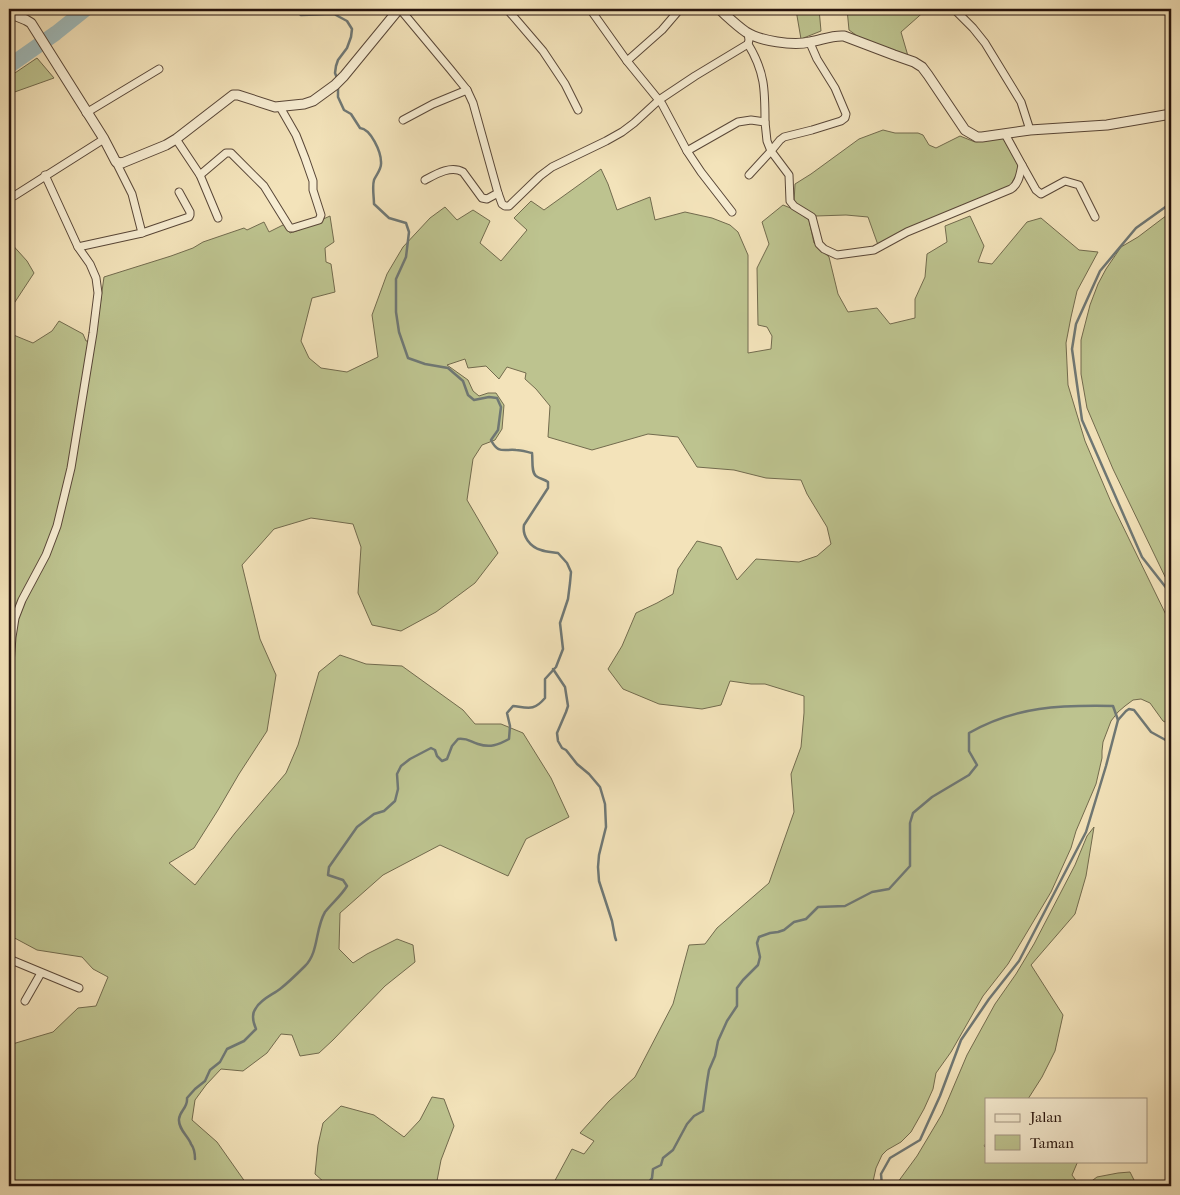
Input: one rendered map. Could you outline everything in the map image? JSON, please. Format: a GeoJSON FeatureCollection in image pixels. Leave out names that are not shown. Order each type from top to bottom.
{"type":"FeatureCollection","features":[{"type":"Feature","properties":{"kind":"street"},"geometry":{"type":"LineString","coordinates":[[116,162],[122,163],[166,145],[233,95],[280,107],[308,103],[335,85],[344,76],[399,9],[424,36],[467,90],[473,103],[498,193],[502,204],[509,206],[552,167],[622,132],[659,100],[748,44]]}},
{"type":"Feature","properties":{"kind":"street"},"geometry":{"type":"LineString","coordinates":[[507,9],[543,51],[565,84],[578,110]]}},
{"type":"Feature","properties":{"kind":"street"},"geometry":{"type":"LineString","coordinates":[[590,9],[627,61],[659,100],[687,151],[732,212]]}},
{"type":"Feature","properties":{"kind":"street"},"geometry":{"type":"LineString","coordinates":[[627,61],[662,30],[680,9]]}},
{"type":"Feature","properties":{"kind":"street"},"geometry":{"type":"LineString","coordinates":[[719,9],[748,33],[763,38],[788,43],[810,43],[837,35],[844,36],[914,62],[922,67],[965,130],[977,137],[1030,130],[1107,126],[1171,114]]}},
{"type":"Feature","properties":{"kind":"street"},"geometry":{"type":"LineString","coordinates":[[954,9],[985,43],[1021,102],[1030,130]]}},
{"type":"Feature","properties":{"kind":"street"},"geometry":{"type":"LineString","coordinates":[[9,13],[31,23],[104,139],[132,194],[142,233]]}},
{"type":"Feature","properties":{"kind":"street"},"geometry":{"type":"LineString","coordinates":[[748,33],[748,44],[760,67],[765,88],[765,122],[770,151],[789,175],[790,200],[792,204],[812,216],[819,244],[821,247],[837,255],[878,248],[906,232],[1011,190],[1018,181],[1022,166]]}},
{"type":"Feature","properties":{"kind":"street"},"geometry":{"type":"LineString","coordinates":[[749,175],[784,137],[812,130],[845,118],[846,114],[835,88],[817,60],[810,43]]}},
{"type":"Feature","properties":{"kind":"street"},"geometry":{"type":"LineString","coordinates":[[86,112],[159,70]]}},
{"type":"Feature","properties":{"kind":"street"},"geometry":{"type":"LineString","coordinates":[[403,120],[433,104],[467,90]]}},
{"type":"Feature","properties":{"kind":"street"},"geometry":{"type":"LineString","coordinates":[[200,175],[226,153],[231,154],[264,186],[290,228],[319,220],[321,215],[313,190],[313,181],[296,135],[280,107]]}},
{"type":"Feature","properties":{"kind":"street"},"geometry":{"type":"LineString","coordinates":[[687,151],[738,122],[751,120],[765,122]]}},
{"type":"Feature","properties":{"kind":"street"},"geometry":{"type":"LineString","coordinates":[[1005,134],[1040,194],[1065,181],[1079,185],[1095,217]]}},
{"type":"Feature","properties":{"kind":"street"},"geometry":{"type":"LineString","coordinates":[[14,196],[104,139]]}},
{"type":"Feature","properties":{"kind":"street"},"geometry":{"type":"LineString","coordinates":[[176,139],[200,175],[218,218]]}},
{"type":"Feature","properties":{"kind":"street"},"geometry":{"type":"LineString","coordinates":[[425,180],[436,174],[454,169],[462,172],[482,198],[487,199],[498,193]]}},
{"type":"Feature","properties":{"kind":"street"},"geometry":{"type":"LineString","coordinates":[[9,678],[15,618],[22,600],[46,554],[57,526],[71,468],[98,293],[96,278],[90,264],[78,247],[45,175]]}},
{"type":"Feature","properties":{"kind":"street"},"geometry":{"type":"LineString","coordinates":[[78,247],[142,233],[189,217],[190,212],[179,192]]}},
{"type":"Feature","properties":{"kind":"street"},"geometry":{"type":"LineString","coordinates":[[10,961],[79,988]]}},
{"type":"Feature","properties":{"kind":"street"},"geometry":{"type":"LineString","coordinates":[[25,1001],[41,973]]}},
{"type":"Feature","properties":{"kind":"green space"},"geometry":{"type":"Polygon","coordinates":[[[787,9],[819,9],[821,31],[801,39],[796,10],[787,9]]]}},
{"type":"Feature","properties":{"kind":"green space"},"geometry":{"type":"Polygon","coordinates":[[[847,9],[927,9],[901,32],[908,56],[860,38],[849,30],[847,9]]]}},
{"type":"Feature","properties":{"kind":"green space"},"geometry":{"type":"Polygon","coordinates":[[[37,58],[54,78],[9,94],[9,77],[37,58]]]}},
{"type":"Feature","properties":{"kind":"green space"},"geometry":{"type":"Polygon","coordinates":[[[883,130],[895,133],[918,133],[923,135],[929,145],[936,148],[960,136],[975,142],[1003,138],[1020,168],[1010,186],[905,229],[878,245],[868,217],[846,215],[816,216],[794,203],[795,184],[859,139],[883,130]]]}},
{"type":"Feature","properties":{"kind":"green space"},"geometry":{"type":"Polygon","coordinates":[[[601,169],[617,210],[650,197],[655,220],[685,212],[712,218],[730,225],[738,232],[748,255],[748,353],[771,349],[772,336],[767,327],[758,325],[757,268],[769,244],[762,222],[783,205],[793,209],[809,220],[814,243],[829,257],[838,294],[848,312],[877,308],[890,324],[915,318],[915,299],[925,277],[927,254],[947,242],[945,226],[970,216],[984,246],[978,262],[992,264],[1027,222],[1041,218],[1079,250],[1098,252],[1077,291],[1071,317],[1066,343],[1068,385],[1085,441],[1111,502],[1171,625],[1171,725],[1163,721],[1150,703],[1141,699],[1133,700],[1118,712],[1111,721],[1103,742],[1102,758],[1096,784],[1076,831],[1071,848],[1051,892],[1008,964],[983,996],[951,1052],[936,1073],[933,1089],[911,1132],[901,1142],[882,1155],[876,1168],[872,1186],[552,1186],[572,1149],[584,1154],[594,1141],[580,1133],[609,1101],[635,1077],[673,1004],[689,945],[705,944],[717,928],[769,883],[794,812],[791,774],[801,747],[804,696],[765,684],[730,681],[721,705],[702,709],[659,704],[623,689],[608,669],[622,646],[636,613],[673,594],[678,569],[697,541],[721,547],[737,580],[756,559],[799,562],[817,556],[831,544],[827,527],[807,494],[801,480],[766,478],[734,470],[697,467],[678,437],[648,434],[592,450],[548,437],[550,406],[525,379],[526,373],[507,367],[499,379],[486,366],[468,368],[465,359],[447,365],[468,380],[473,391],[479,396],[496,393],[504,405],[502,429],[495,440],[482,445],[473,459],[467,500],[498,553],[475,583],[436,612],[401,631],[372,625],[358,593],[361,547],[353,524],[311,518],[274,529],[242,565],[260,639],[276,675],[267,731],[194,848],[169,863],[195,885],[235,833],[286,773],[298,745],[319,672],[340,655],[366,664],[402,666],[463,710],[475,724],[501,724],[523,733],[551,778],[569,817],[526,839],[508,876],[440,845],[383,875],[340,913],[339,949],[353,963],[397,939],[413,945],[415,962],[385,986],[319,1053],[300,1056],[292,1035],[281,1034],[267,1053],[243,1071],[221,1069],[206,1085],[195,1100],[192,1120],[217,1142],[248,1186],[9,1186],[9,1045],[53,1032],[78,1008],[96,1006],[108,977],[93,969],[82,957],[37,950],[9,935],[9,241],[27,261],[34,273],[11,308],[11,334],[33,343],[52,331],[59,321],[83,334],[86,341],[95,341],[104,277],[171,256],[203,242],[244,228],[247,230],[264,222],[269,232],[285,224],[290,233],[330,216],[334,242],[325,248],[326,262],[331,264],[335,292],[312,298],[301,341],[309,358],[321,368],[347,372],[378,357],[372,315],[387,274],[403,247],[430,218],[445,207],[457,220],[473,210],[490,221],[480,243],[501,261],[527,230],[514,218],[531,201],[544,210],[601,169]]]}},
{"type":"Feature","properties":{"kind":"green space"},"geometry":{"type":"Polygon","coordinates":[[[1171,212],[1171,589],[1113,469],[1087,408],[1081,374],[1081,340],[1090,305],[1098,284],[1121,247],[1138,237],[1171,212]]]}},
{"type":"Feature","properties":{"kind":"green space"},"geometry":{"type":"Polygon","coordinates":[[[1094,827],[1086,876],[1075,914],[1031,965],[1063,1015],[1055,1051],[1029,1098],[985,1098],[984,1146],[985,1162],[1078,1162],[1072,1175],[1080,1186],[895,1186],[917,1156],[942,1114],[967,1055],[995,1004],[1034,944],[1075,865],[1087,836],[1094,827]]]}},
{"type":"Feature","properties":{"kind":"green space"},"geometry":{"type":"Polygon","coordinates":[[[432,1097],[444,1099],[454,1126],[441,1160],[436,1186],[330,1186],[315,1174],[318,1145],[323,1123],[341,1106],[374,1115],[404,1137],[420,1120],[432,1097]]]}},
{"type":"Feature","properties":{"kind":"green space"},"geometry":{"type":"Polygon","coordinates":[[[1130,1172],[1136,1184],[1135,1186],[1085,1186],[1097,1177],[1130,1172]]]}},
{"type":"Feature","properties":{"kind":"waterway"},"geometry":{"type":"LineString","coordinates":[[9,66],[86,9]]}},
{"type":"Feature","properties":{"kind":"waterway"},"geometry":{"type":"LineString","coordinates":[[297,9],[301,15],[334,14],[347,21],[352,29],[347,48],[336,66],[335,73],[337,78]]}},
{"type":"Feature","properties":{"kind":"waterway"},"geometry":{"type":"LineString","coordinates":[[195,1159],[193,1147],[179,1123],[187,1098],[205,1081],[210,1070],[220,1062],[227,1049],[244,1041],[256,1029],[253,1015],[258,1005],[287,984],[305,966],[313,954],[325,912],[347,886],[343,880],[328,875],[329,867],[357,827],[374,814],[384,811],[395,801],[398,789],[397,774],[401,766],[431,748],[435,750],[437,756],[442,761],[447,759],[452,746],[458,739],[466,739],[490,746],[509,739],[510,726],[507,713],[513,706],[534,707],[545,698],[545,679],[556,667],[563,649],[560,623],[568,599],[571,572],[567,563],[558,553],[537,549],[530,544],[524,533],[524,525],[548,488],[548,482],[534,474],[532,453],[518,450],[501,450],[491,440],[498,430],[501,407],[497,398],[489,397],[474,400],[468,395],[463,381],[448,368],[425,364],[408,358],[399,332],[396,312],[396,279],[406,257],[409,232],[406,223],[389,218],[374,204],[373,183],[380,169],[381,158],[375,142],[368,132],[360,128],[351,114],[344,110],[338,97],[338,86]]}},
{"type":"Feature","properties":{"kind":"waterway"},"geometry":{"type":"LineString","coordinates":[[1171,203],[1136,228],[1100,271],[1076,324],[1072,349],[1082,420],[1142,557],[1171,594]]}},
{"type":"Feature","properties":{"kind":"waterway"},"geometry":{"type":"LineString","coordinates":[[553,669],[565,687],[568,706],[557,733],[558,741],[562,748],[600,787],[605,804],[606,827],[599,855],[599,881],[616,940]]}},
{"type":"Feature","properties":{"kind":"waterway"},"geometry":{"type":"LineString","coordinates":[[646,1186],[652,1178],[653,1169],[661,1165],[663,1158],[673,1150],[687,1124],[694,1116],[703,1111],[709,1070],[715,1056],[718,1041],[727,1021],[737,1006],[737,988],[758,965],[760,957],[757,943],[759,937],[784,930],[794,922],[806,919],[818,907],[845,906],[872,892],[889,889],[910,866],[910,823],[913,813],[932,797],[969,775],[977,765],[969,751],[969,733],[1004,717],[1022,712],[1057,707],[1113,706],[1118,720]]}},
{"type":"Feature","properties":{"kind":"waterway"},"geometry":{"type":"LineString","coordinates":[[882,1186],[881,1174],[890,1158],[920,1140],[940,1096],[961,1040],[989,999],[1019,961],[1086,832],[1118,720],[1129,709],[1134,710],[1151,732],[1171,743]]}}]}
